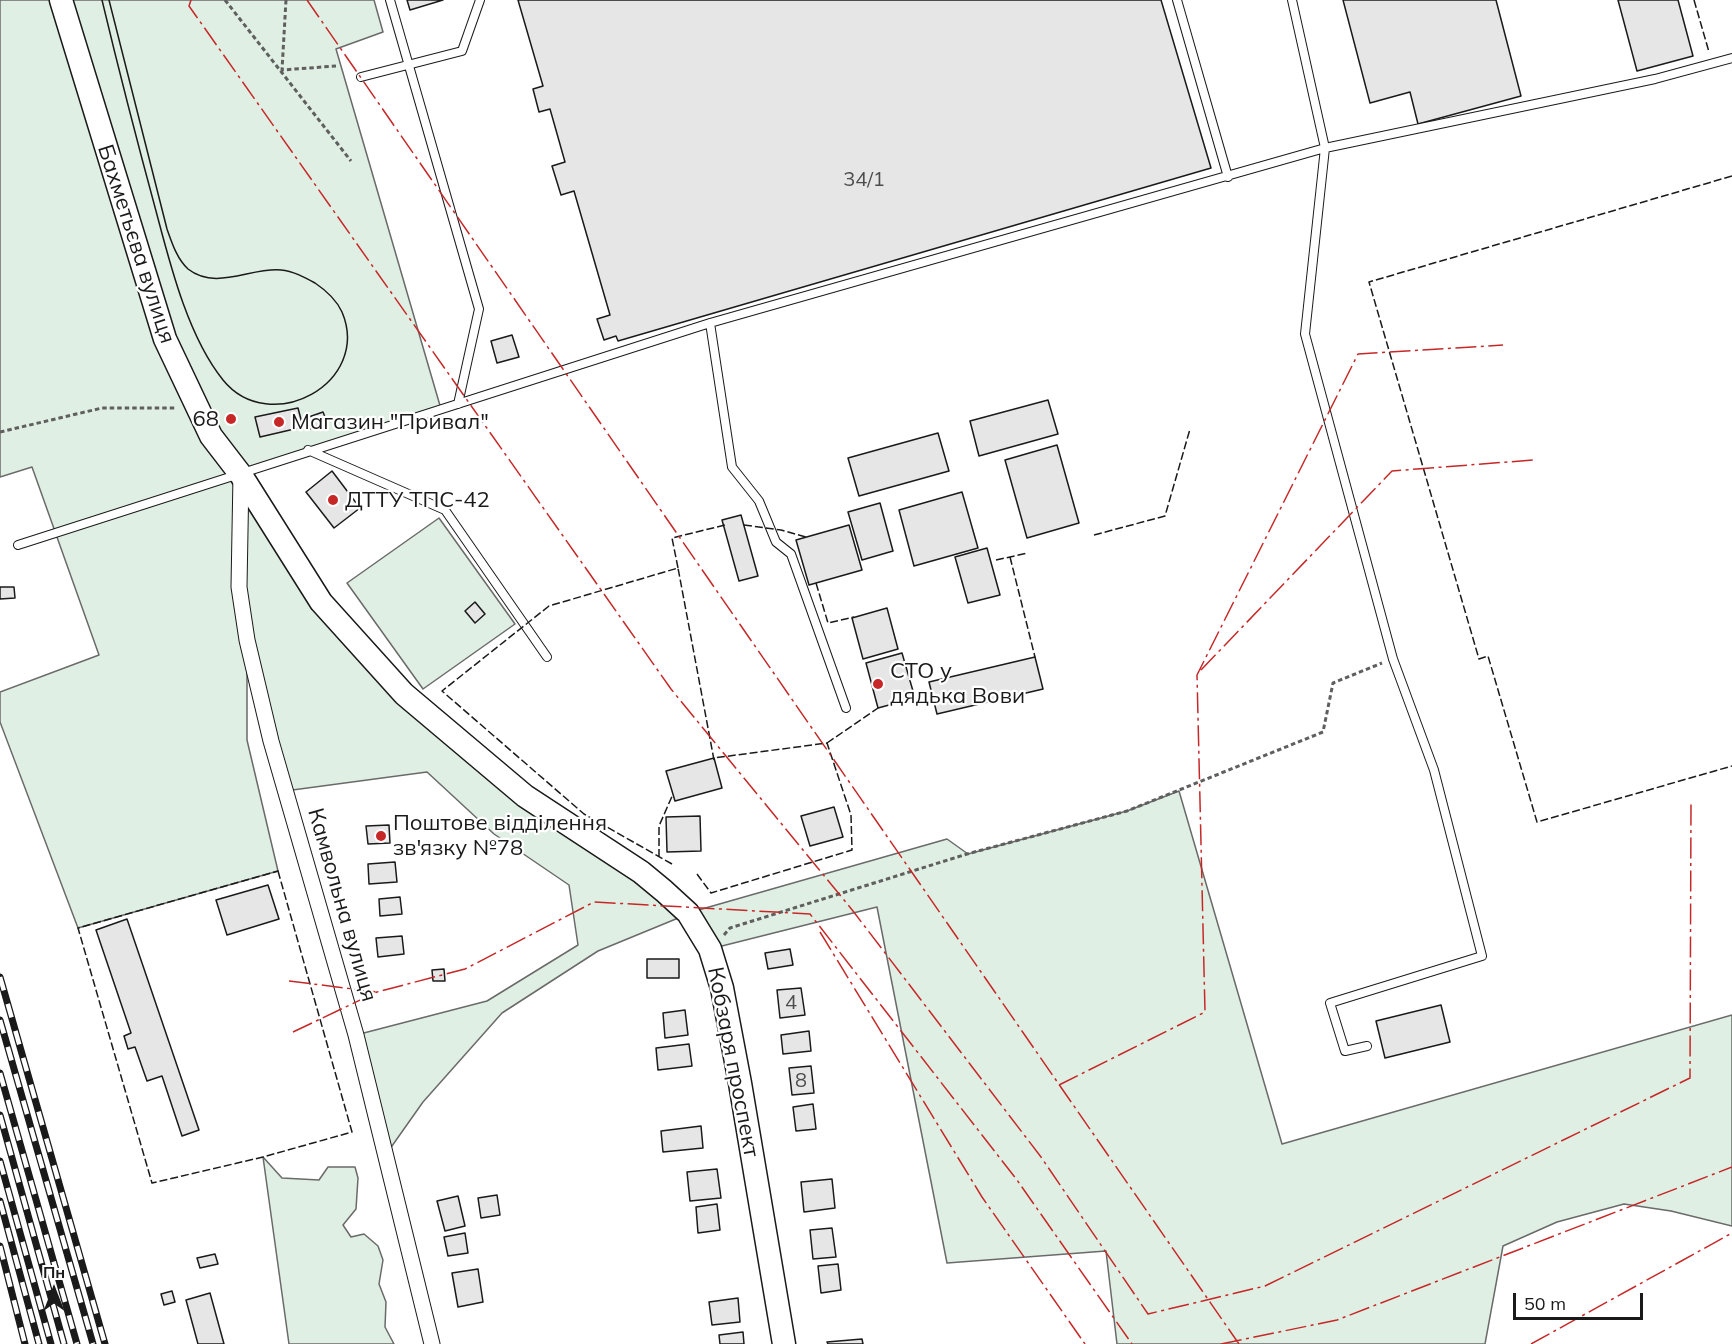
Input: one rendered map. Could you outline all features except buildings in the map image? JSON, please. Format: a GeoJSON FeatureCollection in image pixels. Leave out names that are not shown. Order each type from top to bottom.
{"type":"FeatureCollection","features":[{"type":"Feature","properties":{"kind":"main road","name":"Бахметьєва вулиця"},"geometry":{"type":"LineString","coordinates":[[60,0],[159,325],[211,436],[241,475]]}},
{"type":"Feature","properties":{"kind":"main road","name":"Кобзаря проспект"},"geometry":{"type":"LineString","coordinates":[[241,475],[321,602],[404,694],[525,796],[641,872],[664,891],[688,914],[710,949],[722,988],[740,1083],[784,1344]]}},
{"type":"Feature","properties":{"kind":"street","name":"Камвольна вулиця"},"geometry":{"type":"LineString","coordinates":[[241,475],[239,587],[247,640],[271,741],[359,1047],[432,1344]]}},
{"type":"Feature","properties":{"kind":"lane"},"geometry":{"type":"LineString","coordinates":[[390,0],[479,309],[458,404]]}},
{"type":"Feature","properties":{"kind":"lane"},"geometry":{"type":"LineString","coordinates":[[361,77],[462,51],[480,0]]}},
{"type":"Feature","properties":{"kind":"lane"},"geometry":{"type":"LineString","coordinates":[[1177,0],[1228,177]]}},
{"type":"Feature","properties":{"kind":"lane"},"geometry":{"type":"LineString","coordinates":[[1292,0],[1325,148],[1305,334],[1394,659],[1434,770],[1482,956],[1330,1003],[1345,1051],[1367,1046]]}},
{"type":"Feature","properties":{"kind":"lane"},"geometry":{"type":"LineString","coordinates":[[18,545],[241,475],[308,450],[710,323],[1325,148],[1655,80],[1732,58]]}},
{"type":"Feature","properties":{"kind":"lane"},"geometry":{"type":"LineString","coordinates":[[710,323],[732,467],[759,501],[776,542],[791,554],[846,708]]}},
{"type":"Feature","properties":{"kind":"lane"},"geometry":{"type":"LineString","coordinates":[[308,450],[445,510],[547,657]]}},
{"type":"Feature","properties":{"kind":"path"},"geometry":{"type":"LineString","coordinates":[[225,0],[351,161]]}},
{"type":"Feature","properties":{"kind":"path"},"geometry":{"type":"LineString","coordinates":[[282,70],[286,0]]}},
{"type":"Feature","properties":{"kind":"path"},"geometry":{"type":"LineString","coordinates":[[282,70],[336,66]]}},
{"type":"Feature","properties":{"kind":"path"},"geometry":{"type":"LineString","coordinates":[[0,432],[102,408],[197,408]]}},
{"type":"Feature","properties":{"kind":"path"},"geometry":{"type":"LineString","coordinates":[[710,949],[730,928],[967,854],[1127,811],[1323,732],[1333,683],[1394,659]]}},
{"type":"Feature","properties":{"kind":"green space"},"geometry":{"type":"Polygon","coordinates":[[[0,0],[374,0],[383,32],[336,49],[441,409],[241,475],[321,602],[404,694],[688,913],[947,839],[968,854],[1127,811],[1179,791],[1282,1144],[1732,1015],[1732,1226],[1671,1211],[1624,1204],[1557,1222],[1503,1246],[1485,1344],[1117,1344],[1106,1251],[947,1263],[877,907],[710,949],[688,914],[598,951],[502,1013],[423,1102],[387,1153],[356,1035],[487,1001],[578,945],[569,885],[494,834],[427,772],[285,791],[247,643],[247,740],[278,871],[78,928],[0,722],[0,692],[99,655],[32,467],[0,477],[0,0]]]}},
{"type":"Feature","properties":{"kind":"green space"},"geometry":{"type":"Polygon","coordinates":[[[439,518],[515,624],[423,689],[347,583],[439,518]]]}},
{"type":"Feature","properties":{"kind":"green space"},"geometry":{"type":"Polygon","coordinates":[[[263,1157],[282,1178],[319,1180],[328,1167],[355,1167],[358,1178],[356,1209],[343,1225],[351,1237],[364,1234],[378,1246],[383,1260],[379,1284],[386,1302],[385,1327],[394,1344],[289,1344],[263,1157]]]}},
{"type":"Feature","properties":{"kind":"tram line"},"geometry":{"type":"LineString","coordinates":[[102,0],[167,254],[190,322],[200,343],[223,380],[243,397],[266,404],[289,403],[311,394],[330,380],[343,361],[347,338],[342,312],[334,299],[323,289],[294,273],[270,270],[234,277],[210,278],[188,269],[181,260],[167,229],[109,0]]}},
{"type":"Feature","properties":{"kind":"railway"},"geometry":{"type":"LineString","coordinates":[[0,977],[105,1344]]}},
{"type":"Feature","properties":{"kind":"railway"},"geometry":{"type":"LineString","coordinates":[[0,1020],[93,1344]]}},
{"type":"Feature","properties":{"kind":"railway"},"geometry":{"type":"LineString","coordinates":[[0,1073],[77,1344]]}},
{"type":"Feature","properties":{"kind":"railway"},"geometry":{"type":"LineString","coordinates":[[0,1115],[64,1344]]}},
{"type":"Feature","properties":{"kind":"railway"},"geometry":{"type":"LineString","coordinates":[[0,1161],[51,1344]]}},
{"type":"Feature","properties":{"kind":"railway"},"geometry":{"type":"LineString","coordinates":[[0,1201],[39,1344]]}},
{"type":"Feature","properties":{"kind":"railway"},"geometry":{"type":"LineString","coordinates":[[0,1246],[25,1344]]}},
{"type":"Feature","properties":{"kind":"fence"},"geometry":{"type":"LineString","coordinates":[[1694,0],[1709,52]]}},
{"type":"Feature","properties":{"kind":"fence"},"geometry":{"type":"LineString","coordinates":[[1732,176],[1369,282],[1479,659],[1488,656],[1537,822],[1732,766]]}},
{"type":"Feature","properties":{"kind":"fence"},"geometry":{"type":"LineString","coordinates":[[1094,535],[1165,516],[1190,429]]}},
{"type":"Feature","properties":{"kind":"fence"},"geometry":{"type":"LineString","coordinates":[[678,568],[672,538],[725,525]]}},
{"type":"Feature","properties":{"kind":"fence"},"geometry":{"type":"LineString","coordinates":[[744,525],[781,530],[806,537]]}},
{"type":"Feature","properties":{"kind":"fence"},"geometry":{"type":"LineString","coordinates":[[996,560],[1028,553]]}},
{"type":"Feature","properties":{"kind":"fence"},"geometry":{"type":"LineString","coordinates":[[1010,557],[1035,657]]}},
{"type":"Feature","properties":{"kind":"fence"},"geometry":{"type":"LineString","coordinates":[[672,864],[584,814],[442,691],[549,606],[678,568],[714,760]]}},
{"type":"Feature","properties":{"kind":"fence"},"geometry":{"type":"LineString","coordinates":[[816,583],[828,623],[854,617]]}},
{"type":"Feature","properties":{"kind":"fence"},"geometry":{"type":"LineString","coordinates":[[827,743],[878,708]]}},
{"type":"Feature","properties":{"kind":"fence"},"geometry":{"type":"LineString","coordinates":[[697,874],[711,893],[852,850],[851,815],[827,743],[714,758]]}},
{"type":"Feature","properties":{"kind":"fence"},"geometry":{"type":"LineString","coordinates":[[659,857],[659,826],[673,794]]}},
{"type":"Feature","properties":{"kind":"fence"},"geometry":{"type":"LineString","coordinates":[[278,871],[352,1132],[263,1157],[152,1183],[78,928],[278,871]]}},
{"type":"Feature","properties":{"kind":"power"},"geometry":{"type":"LineString","coordinates":[[191,0],[189,6],[671,689],[853,911],[1041,1157],[1148,1314],[1265,1286],[1690,1078],[1691,802]]}},
{"type":"Feature","properties":{"kind":"power"},"geometry":{"type":"LineString","coordinates":[[307,0],[1239,1344]]}},
{"type":"Feature","properties":{"kind":"power"},"geometry":{"type":"LineString","coordinates":[[1059,1085],[1205,1012],[1197,675],[1358,354],[1503,345]]}},
{"type":"Feature","properties":{"kind":"power"},"geometry":{"type":"LineString","coordinates":[[1201,670],[1392,471],[1533,460]]}},
{"type":"Feature","properties":{"kind":"power"},"geometry":{"type":"LineString","coordinates":[[293,1032],[377,992],[465,969],[594,902],[810,914],[1017,1180],[1132,1344]]}},
{"type":"Feature","properties":{"kind":"power"},"geometry":{"type":"LineString","coordinates":[[820,932],[982,1197],[1085,1344]]}},
{"type":"Feature","properties":{"kind":"power"},"geometry":{"type":"LineString","coordinates":[[289,981],[377,992]]}},
{"type":"Feature","properties":{"kind":"power"},"geometry":{"type":"LineString","coordinates":[[1221,1344],[1337,1320],[1732,1167]]}},
{"type":"Feature","properties":{"kind":"power"},"geometry":{"type":"LineString","coordinates":[[1531,1344],[1732,1233]]}},
{"type":"Feature","properties":{"kind":"place","name":"68"},"geometry":{"type":"Point","coordinates":[231,419]}},
{"type":"Feature","properties":{"kind":"place","name":"Магазин \"Привал\""},"geometry":{"type":"Point","coordinates":[279,422]}},
{"type":"Feature","properties":{"kind":"place","name":"ДТТУ ТПС-42"},"geometry":{"type":"Point","coordinates":[333,500]}},
{"type":"Feature","properties":{"kind":"place","name":"СТО у дядька Вови"},"geometry":{"type":"Point","coordinates":[878,684]}},
{"type":"Feature","properties":{"kind":"place","name":"Поштове відділення зв'язку №78"},"geometry":{"type":"Point","coordinates":[381,836]}}]}
